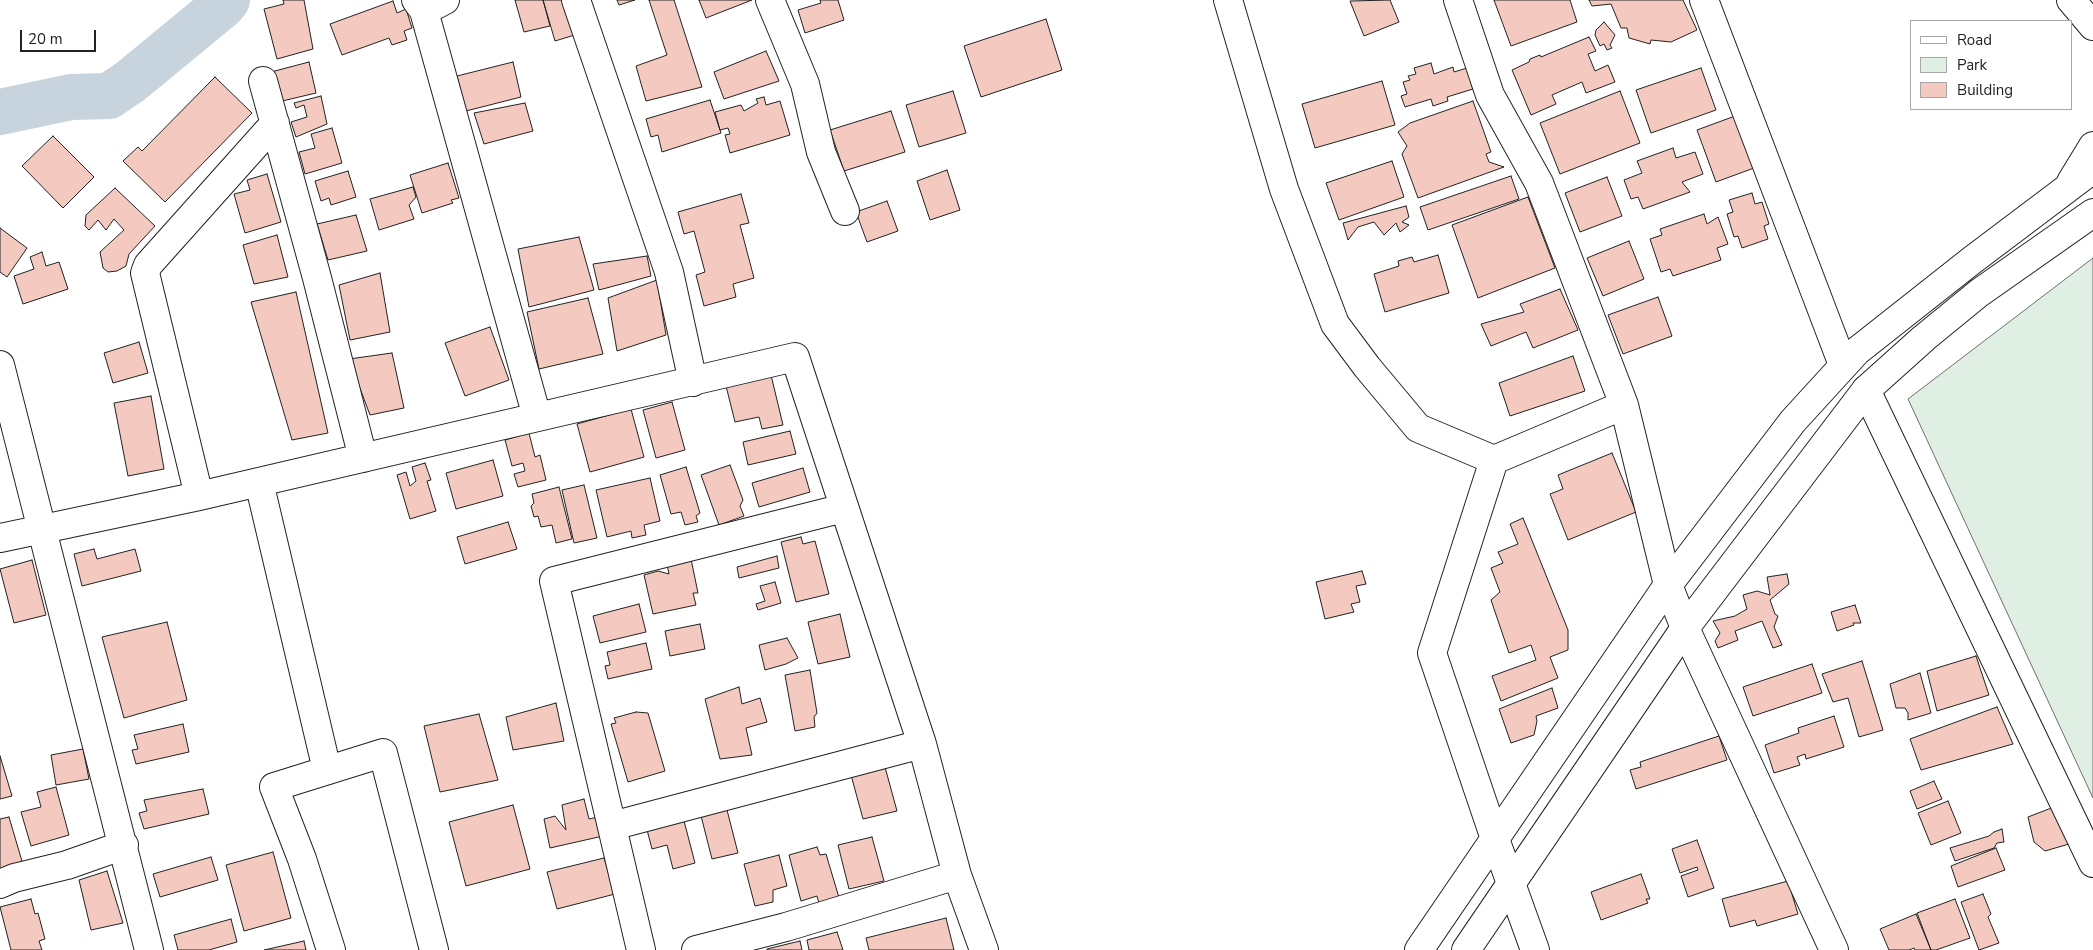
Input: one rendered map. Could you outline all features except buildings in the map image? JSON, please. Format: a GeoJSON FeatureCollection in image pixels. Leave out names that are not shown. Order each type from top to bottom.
{"type":"FeatureCollection","features":[{"type":"Feature","properties":{"kind":"street"},"geometry":{"type":"LineString","coordinates":[[576,0],[669,272],[693,382]]}},
{"type":"Feature","properties":{"kind":"street"},"geometry":{"type":"LineString","coordinates":[[770,0],[805,84],[821,152],[845,212]]}},
{"type":"Feature","properties":{"kind":"street"},"geometry":{"type":"LineString","coordinates":[[1228,0],[1284,189],[1335,324],[1367,367],[1418,428],[1494,460],[1624,405]]}},
{"type":"Feature","properties":{"kind":"street"},"geometry":{"type":"LineString","coordinates":[[1458,0],[1490,95],[1538,183],[1624,405],[1668,585],[1685,628],[1834,950]]}},
{"type":"Feature","properties":{"kind":"street"},"geometry":{"type":"LineString","coordinates":[[1704,0],[1844,365]]}},
{"type":"Feature","properties":{"kind":"street"},"geometry":{"type":"LineString","coordinates":[[2071,0],[2093,26]]}},
{"type":"Feature","properties":{"kind":"street"},"geometry":{"type":"LineString","coordinates":[[428,4],[537,417]]}},
{"type":"Feature","properties":{"kind":"street"},"geometry":{"type":"LineString","coordinates":[[263,81],[320,288],[363,458]]}},
{"type":"Feature","properties":{"kind":"street"},"geometry":{"type":"LineString","coordinates":[[199,496],[145,273],[148,265],[275,122]]}},
{"type":"Feature","properties":{"kind":"street"},"geometry":{"type":"LineString","coordinates":[[2068,188],[2093,146]]}},
{"type":"Feature","properties":{"kind":"street"},"geometry":{"type":"LineString","coordinates":[[1419,950],[1668,585],[1793,421],[1857,351],[1963,267],[2093,169]]}},
{"type":"Feature","properties":{"kind":"street"},"geometry":{"type":"LineString","coordinates":[[1466,950],[1685,628],[1866,390],[1924,338],[1979,293],[2093,213]]}},
{"type":"Feature","properties":{"kind":"street"},"geometry":{"type":"LineString","coordinates":[[0,538],[199,496],[795,357],[922,744],[957,875],[984,950]]}},
{"type":"Feature","properties":{"kind":"street"},"geometry":{"type":"LineString","coordinates":[[0,365],[124,845],[149,950]]}},
{"type":"Feature","properties":{"kind":"street"},"geometry":{"type":"LineString","coordinates":[[1866,390],[2093,863]]}},
{"type":"Feature","properties":{"kind":"street"},"geometry":{"type":"LineString","coordinates":[[1494,460],[1432,653],[1535,950]]}},
{"type":"Feature","properties":{"kind":"street"},"geometry":{"type":"LineString","coordinates":[[259,482],[327,770]]}},
{"type":"Feature","properties":{"kind":"street"},"geometry":{"type":"LineString","coordinates":[[641,950],[554,581],[844,508]]}},
{"type":"Feature","properties":{"kind":"street"},"geometry":{"type":"LineString","coordinates":[[612,826],[922,744]]}},
{"type":"Feature","properties":{"kind":"street"},"geometry":{"type":"LineString","coordinates":[[331,950],[302,859],[274,787],[383,753],[434,950]]}},
{"type":"Feature","properties":{"kind":"street"},"geometry":{"type":"LineString","coordinates":[[0,884],[14,878],[66,865],[124,845]]}},
{"type":"Feature","properties":{"kind":"street"},"geometry":{"type":"LineString","coordinates":[[696,950],[786,927],[957,875]]}},
{"type":"Feature","properties":{"kind":"green space"},"geometry":{"type":"Polygon","coordinates":[[[2093,258],[2093,798],[1908,399],[2093,258]]]}},
{"type":"Feature","properties":{"kind":"waterway"},"geometry":{"type":"LineString","coordinates":[[0,112],[71,97],[109,96],[131,81],[227,0]]}}]}
